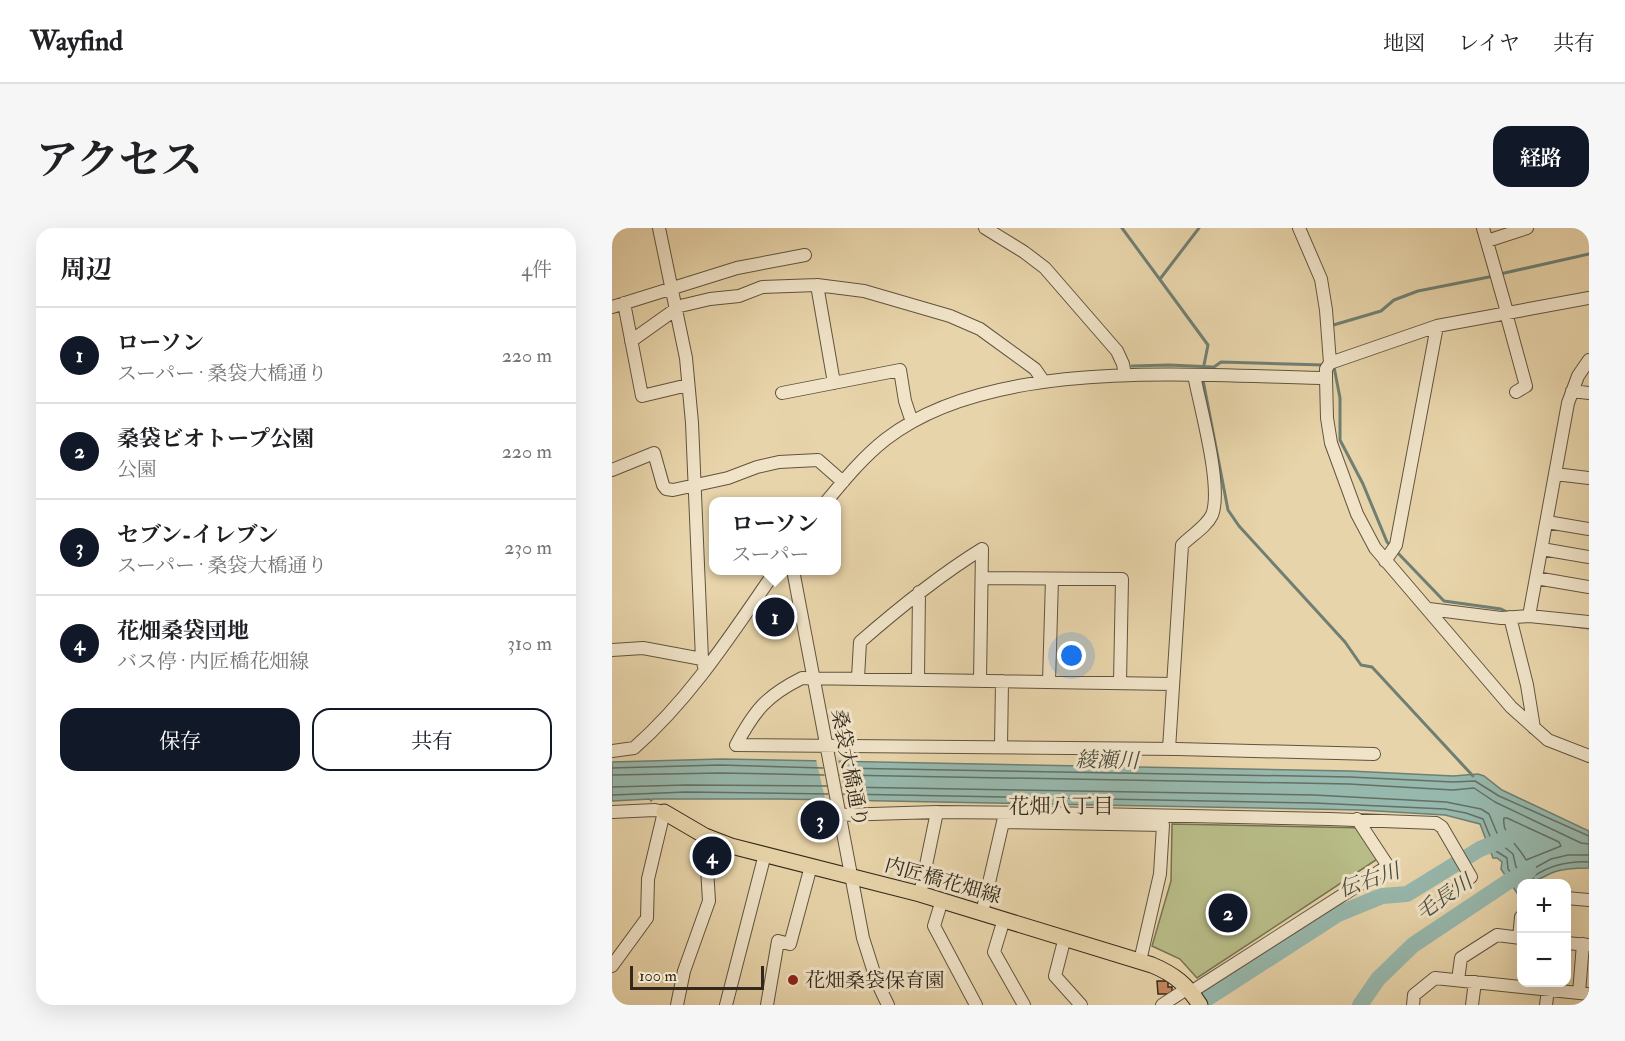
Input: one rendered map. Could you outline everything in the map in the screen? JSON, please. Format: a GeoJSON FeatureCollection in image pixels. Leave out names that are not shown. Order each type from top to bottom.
{"type":"FeatureCollection","features":[{"type":"Feature","properties":{"kind":"main road","name":"内匠橋花畑線"},"geometry":{"type":"LineString","coordinates":[[664,812],[705,836],[731,846],[942,900],[1140,961],[1169,972],[1193,995]]}},
{"type":"Feature","properties":{"kind":"street"},"geometry":{"type":"LineString","coordinates":[[659,228],[684,343],[695,486],[704,665]]}},
{"type":"Feature","properties":{"kind":"street"},"geometry":{"type":"LineString","coordinates":[[985,228],[1045,268],[1117,351],[1125,375]]}},
{"type":"Feature","properties":{"kind":"street"},"geometry":{"type":"LineString","coordinates":[[1299,228],[1321,279],[1330,363]]}},
{"type":"Feature","properties":{"kind":"street"},"geometry":{"type":"LineString","coordinates":[[1483,228],[1526,386],[1516,392]]}},
{"type":"Feature","properties":{"kind":"street"},"geometry":{"type":"LineString","coordinates":[[1486,241],[1527,228]]}},
{"type":"Feature","properties":{"kind":"street"},"geometry":{"type":"LineString","coordinates":[[688,385],[642,396],[631,341],[618,305],[737,268],[805,255]]}},
{"type":"Feature","properties":{"kind":"street"},"geometry":{"type":"LineString","coordinates":[[631,341],[676,308],[710,299],[739,296],[762,287],[817,285],[864,291],[927,309],[980,329],[1035,369],[1044,382]]}},
{"type":"Feature","properties":{"kind":"street"},"geometry":{"type":"LineString","coordinates":[[817,285],[834,383]]}},
{"type":"Feature","properties":{"kind":"street"},"geometry":{"type":"LineString","coordinates":[[1588,753],[1548,740],[1534,728],[1494,688],[1375,548],[1357,514],[1331,443],[1327,418],[1326,369],[1330,363],[1437,326],[1589,298]]}},
{"type":"Feature","properties":{"kind":"street"},"geometry":{"type":"LineString","coordinates":[[1385,561],[1396,545],[1437,326]]}},
{"type":"Feature","properties":{"kind":"street"},"geometry":{"type":"LineString","coordinates":[[1529,616],[1568,403],[1578,376],[1589,360]]}},
{"type":"Feature","properties":{"kind":"street"},"geometry":{"type":"LineString","coordinates":[[782,393],[900,370],[905,401],[912,423]]}},
{"type":"Feature","properties":{"kind":"street"},"geometry":{"type":"LineString","coordinates":[[1169,749],[1182,545],[1208,522],[1215,501],[1209,454],[1194,375]]}},
{"type":"Feature","properties":{"kind":"street"},"geometry":{"type":"LineString","coordinates":[[830,497],[873,450],[888,438],[946,405],[971,397],[1044,382],[1082,377],[1194,375],[1326,378]]}},
{"type":"Feature","properties":{"kind":"street"},"geometry":{"type":"LineString","coordinates":[[1572,391],[1589,393]]}},
{"type":"Feature","properties":{"kind":"street"},"geometry":{"type":"LineString","coordinates":[[612,470],[654,453],[663,484],[666,489],[673,490],[728,478],[779,462],[819,460],[843,482]]}},
{"type":"Feature","properties":{"kind":"street"},"geometry":{"type":"LineString","coordinates":[[1555,474],[1589,478]]}},
{"type":"Feature","properties":{"kind":"street"},"geometry":{"type":"LineString","coordinates":[[1547,522],[1589,529]]}},
{"type":"Feature","properties":{"kind":"street"},"geometry":{"type":"LineString","coordinates":[[858,678],[860,642],[919,592],[982,549],[980,680]]}},
{"type":"Feature","properties":{"kind":"street"},"geometry":{"type":"LineString","coordinates":[[1542,549],[1589,557]]}},
{"type":"Feature","properties":{"kind":"street"},"geometry":{"type":"LineString","coordinates":[[612,751],[634,748],[704,665],[772,575]]}},
{"type":"Feature","properties":{"kind":"street","name":"桑袋大橋通り"},"geometry":{"type":"LineString","coordinates":[[794,575],[850,875],[868,957],[888,1005]]}},
{"type":"Feature","properties":{"kind":"street"},"geometry":{"type":"LineString","coordinates":[[982,578],[1122,579],[1120,682]]}},
{"type":"Feature","properties":{"kind":"street"},"geometry":{"type":"LineString","coordinates":[[1536,578],[1589,587]]}},
{"type":"Feature","properties":{"kind":"street"},"geometry":{"type":"LineString","coordinates":[[1049,682],[1052,579]]}},
{"type":"Feature","properties":{"kind":"street"},"geometry":{"type":"LineString","coordinates":[[918,679],[919,592]]}},
{"type":"Feature","properties":{"kind":"street"},"geometry":{"type":"LineString","coordinates":[[1428,609],[1589,622]]}},
{"type":"Feature","properties":{"kind":"street"},"geometry":{"type":"LineString","coordinates":[[1510,617],[1527,685],[1534,728]]}},
{"type":"Feature","properties":{"kind":"street"},"geometry":{"type":"LineString","coordinates":[[612,650],[644,648],[704,665]]}},
{"type":"Feature","properties":{"kind":"street"},"geometry":{"type":"LineString","coordinates":[[1173,684],[802,678],[782,688],[763,703],[747,724],[736,745],[827,748],[1169,749],[1374,754]]}},
{"type":"Feature","properties":{"kind":"street"},"geometry":{"type":"LineString","coordinates":[[1001,747],[1002,681]]}},
{"type":"Feature","properties":{"kind":"street"},"geometry":{"type":"LineString","coordinates":[[612,812],[655,810],[664,812],[648,879],[647,918],[612,966]]}},
{"type":"Feature","properties":{"kind":"street"},"geometry":{"type":"LineString","coordinates":[[838,812],[1357,819],[1436,823],[1442,827],[1471,877],[1459,885]]}},
{"type":"Feature","properties":{"kind":"street"},"geometry":{"type":"LineString","coordinates":[[920,894],[937,812]]}},
{"type":"Feature","properties":{"kind":"street"},"geometry":{"type":"LineString","coordinates":[[1162,1005],[1193,995],[1259,948],[1388,866],[1357,819]]}},
{"type":"Feature","properties":{"kind":"street"},"geometry":{"type":"LineString","coordinates":[[982,913],[1003,822],[1163,825],[1160,874],[1140,961]]}},
{"type":"Feature","properties":{"kind":"street"},"geometry":{"type":"LineString","coordinates":[[677,1005],[684,971],[709,902],[705,836]]}},
{"type":"Feature","properties":{"kind":"street"},"geometry":{"type":"LineString","coordinates":[[726,1005],[765,854]]}},
{"type":"Feature","properties":{"kind":"street"},"geometry":{"type":"LineString","coordinates":[[766,1005],[778,941],[790,944],[811,866]]}},
{"type":"Feature","properties":{"kind":"street"},"geometry":{"type":"LineString","coordinates":[[1571,898],[1589,900]]}},
{"type":"Feature","properties":{"kind":"street"},"geometry":{"type":"LineString","coordinates":[[942,900],[934,926],[976,1005]]}},
{"type":"Feature","properties":{"kind":"street"},"geometry":{"type":"LineString","coordinates":[[1004,919],[994,952],[1024,1005]]}},
{"type":"Feature","properties":{"kind":"street"},"geometry":{"type":"LineString","coordinates":[[1458,980],[1461,958],[1497,935],[1517,938]]}},
{"type":"Feature","properties":{"kind":"street"},"geometry":{"type":"LineString","coordinates":[[1065,937],[1055,976],[1081,1005]]}},
{"type":"Feature","properties":{"kind":"street"},"geometry":{"type":"LineString","coordinates":[[1552,987],[1584,994],[1586,945],[1571,944]]}},
{"type":"Feature","properties":{"kind":"street"},"geometry":{"type":"LineString","coordinates":[[1413,1005],[1414,995],[1436,978],[1517,984]]}},
{"type":"Feature","properties":{"kind":"street"},"geometry":{"type":"LineString","coordinates":[[1472,1005],[1475,982]]}},
{"type":"Feature","properties":{"kind":"street"},"geometry":{"type":"LineString","coordinates":[[1546,1005],[1548,987]]}},
{"type":"Feature","properties":{"kind":"green space"},"geometry":{"type":"Polygon","coordinates":[[[1172,824],[1368,828],[1385,854],[1197,978],[1180,959],[1152,946],[1171,881],[1172,824]]]}},
{"type":"Feature","properties":{"kind":"water"},"geometry":{"type":"Polygon","coordinates":[[[721,759],[1350,771],[1453,776],[1478,774],[1502,790],[1589,831],[1589,868],[1567,869],[1538,879],[1517,879],[1517,893],[1501,869],[1502,862],[1493,858],[1480,824],[1445,815],[1359,810],[781,799],[612,801],[612,762],[721,759]]]}},
{"type":"Feature","properties":{"kind":"pier"},"geometry":{"type":"Polygon","coordinates":[[[816,759],[838,759],[847,803],[826,803],[816,759]]]}},
{"type":"Feature","properties":{"kind":"building"},"geometry":{"type":"Polygon","coordinates":[[[1157,981],[1168,981],[1168,987],[1172,987],[1172,994],[1158,994],[1157,981]]]}},
{"type":"Feature","properties":{"kind":"waterway"},"geometry":{"type":"LineString","coordinates":[[1122,228],[1208,345],[1203,370]]}},
{"type":"Feature","properties":{"kind":"waterway"},"geometry":{"type":"LineString","coordinates":[[1160,279],[1199,228]]}},
{"type":"Feature","properties":{"kind":"waterway"},"geometry":{"type":"LineString","coordinates":[[1500,274],[1589,254]]}},
{"type":"Feature","properties":{"kind":"waterway"},"geometry":{"type":"LineString","coordinates":[[1330,326],[1381,311],[1394,300],[1418,291],[1494,276]]}},
{"type":"Feature","properties":{"kind":"waterway"},"geometry":{"type":"LineString","coordinates":[[1132,366],[1214,367],[1221,362],[1324,365]]}},
{"type":"Feature","properties":{"kind":"waterway"},"geometry":{"type":"LineString","coordinates":[[1334,367],[1340,398],[1340,440],[1363,484],[1390,545]]}},
{"type":"Feature","properties":{"kind":"waterway"},"geometry":{"type":"LineString","coordinates":[[1203,380],[1228,510],[1239,526],[1345,642],[1361,665],[1372,667],[1473,776]]}},
{"type":"Feature","properties":{"kind":"waterway"},"geometry":{"type":"LineString","coordinates":[[1395,550],[1444,601],[1501,609],[1509,613]]}},
{"type":"Feature","properties":{"kind":"waterway"},"geometry":{"type":"LineString","coordinates":[[1573,626],[1589,628]]}},
{"type":"Feature","properties":{"kind":"waterway","name":"伝右川"},"geometry":{"type":"LineString","coordinates":[[1197,1005],[1338,914],[1382,896],[1407,894],[1480,849],[1508,838]]}},
{"type":"Feature","properties":{"kind":"waterway","name":"毛長川"},"geometry":{"type":"LineString","coordinates":[[1360,1005],[1378,979],[1413,945],[1509,881],[1529,871]]}},
{"type":"Feature","properties":{"kind":"place","name":"ローソン"},"geometry":{"type":"Point","coordinates":[775,617]}},
{"type":"Feature","properties":{"kind":"place","name":"セブン-イレブン"},"geometry":{"type":"Point","coordinates":[820,820]}},
{"type":"Feature","properties":{"kind":"place","name":"花畑桑袋団地"},"geometry":{"type":"Point","coordinates":[712,856]}},
{"type":"Feature","properties":{"kind":"place","name":"桑袋ビオトープ公園"},"geometry":{"type":"Point","coordinates":[1228,913]}},
{"type":"Feature","properties":{"kind":"place","name":"花畑桑袋保育園"},"geometry":{"type":"Point","coordinates":[793,980]}},
{"type":"Feature","properties":{"kind":"district","name":"花畑八丁目"},"geometry":{"type":"Point","coordinates":[1061,806]}},
{"type":"Feature","properties":{"kind":"water label","name":"綾瀬川"},"geometry":{"type":"Point","coordinates":[1107,760]}}]}
